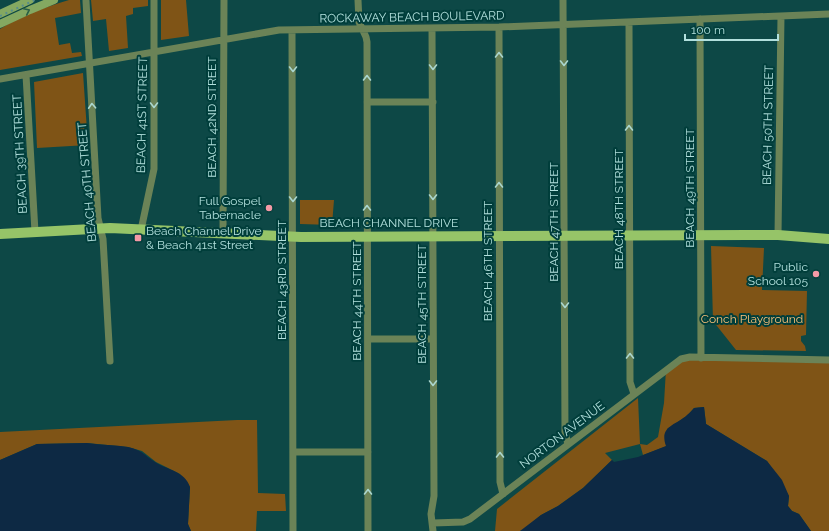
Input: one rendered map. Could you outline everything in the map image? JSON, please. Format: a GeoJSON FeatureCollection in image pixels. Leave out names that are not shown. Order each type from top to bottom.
{"type":"FeatureCollection","features":[{"type":"Feature","properties":{"kind":"main road","name":"BEACH CHANNEL DRIVE"},"geometry":{"type":"LineString","coordinates":[[0,234],[101,228],[293,237],[778,235],[829,239]]}},
{"type":"Feature","properties":{"kind":"main road","name":"BEACH CHANNEL DRIVE"},"geometry":{"type":"LineString","coordinates":[[778,235],[797,233],[829,234]]}},
{"type":"Feature","properties":{"kind":"street"},"geometry":{"type":"LineString","coordinates":[[0,14],[30,0]]}},
{"type":"Feature","properties":{"kind":"street"},"geometry":{"type":"LineString","coordinates":[[0,24],[54,0]]}},
{"type":"Feature","properties":{"kind":"street","name":"BEACH 41ST STREET"},"geometry":{"type":"LineString","coordinates":[[141,230],[154,172],[154,0]]}},
{"type":"Feature","properties":{"kind":"street","name":"BEACH 42ND STREET"},"geometry":{"type":"LineString","coordinates":[[223,234],[224,0]]}},
{"type":"Feature","properties":{"kind":"street","name":"BEACH 44TH STREET"},"geometry":{"type":"LineString","coordinates":[[358,0],[358,22],[367,42],[368,531]]}},
{"type":"Feature","properties":{"kind":"street","name":"BEACH 47TH STREET"},"geometry":{"type":"LineString","coordinates":[[563,0],[565,433],[568,444]]}},
{"type":"Feature","properties":{"kind":"street","name":"BEACH 40TH STREET"},"geometry":{"type":"LineString","coordinates":[[86,1],[98,218],[103,239],[110,361]]}},
{"type":"Feature","properties":{"kind":"street","name":"ROCKAWAY BEACH BOULEVARD"},"geometry":{"type":"LineString","coordinates":[[0,80],[275,31],[499,27],[829,14]]}},
{"type":"Feature","properties":{"kind":"street","name":"BEACH 50TH STREET"},"geometry":{"type":"LineString","coordinates":[[778,235],[781,16]]}},
{"type":"Feature","properties":{"kind":"street","name":"BEACH 49TH STREET"},"geometry":{"type":"LineString","coordinates":[[700,19],[701,358]]}},
{"type":"Feature","properties":{"kind":"street","name":"BEACH 48TH STREET"},"geometry":{"type":"LineString","coordinates":[[629,22],[630,382],[634,394]]}},
{"type":"Feature","properties":{"kind":"street","name":"BEACH 46TH STREET"},"geometry":{"type":"LineString","coordinates":[[499,27],[500,482],[503,494]]}},
{"type":"Feature","properties":{"kind":"street","name":"BEACH 45TH STREET"},"geometry":{"type":"LineString","coordinates":[[432,28],[434,496],[431,514],[433,531]]}},
{"type":"Feature","properties":{"kind":"street","name":"BEACH 43RD STREET"},"geometry":{"type":"LineString","coordinates":[[292,30],[293,531]]}},
{"type":"Feature","properties":{"kind":"street","name":"BEACH 39TH STREET"},"geometry":{"type":"LineString","coordinates":[[26,75],[35,232]]}},
{"type":"Feature","properties":{"kind":"street"},"geometry":{"type":"LineString","coordinates":[[367,102],[433,102]]}},
{"type":"Feature","properties":{"kind":"street"},"geometry":{"type":"LineString","coordinates":[[368,339],[433,340]]}},
{"type":"Feature","properties":{"kind":"street","name":"NORTON AVENUE"},"geometry":{"type":"LineString","coordinates":[[433,523],[465,521],[503,494],[678,361],[686,358],[829,360]]}},
{"type":"Feature","properties":{"kind":"street"},"geometry":{"type":"LineString","coordinates":[[293,452],[368,452]]}},
{"type":"Feature","properties":{"kind":"green space"},"geometry":{"type":"Polygon","coordinates":[[[69,0],[80,0],[81,13],[55,18],[59,45],[70,43],[72,53],[81,52],[82,56],[0,70],[0,29],[33,12],[69,0]]]}},
{"type":"Feature","properties":{"kind":"green space"},"geometry":{"type":"Polygon","coordinates":[[[91,0],[148,0],[148,6],[133,8],[133,14],[126,16],[128,48],[109,51],[106,19],[93,21],[91,0]]]}},
{"type":"Feature","properties":{"kind":"green space"},"geometry":{"type":"Polygon","coordinates":[[[161,0],[186,0],[189,36],[161,40],[161,0]]]}},
{"type":"Feature","properties":{"kind":"green space"},"geometry":{"type":"Polygon","coordinates":[[[83,73],[88,145],[37,148],[34,82],[83,73]]]}},
{"type":"Feature","properties":{"kind":"green space"},"geometry":{"type":"Polygon","coordinates":[[[300,200],[334,200],[332,225],[300,224],[300,200]]]}},
{"type":"Feature","properties":{"kind":"green space","name":"Conch Playground"},"geometry":{"type":"Polygon","coordinates":[[[711,246],[764,248],[762,290],[807,291],[806,335],[801,336],[801,341],[805,346],[806,351],[736,350],[713,321],[711,246]]]}},
{"type":"Feature","properties":{"kind":"green space"},"geometry":{"type":"Polygon","coordinates":[[[684,358],[829,360],[829,531],[811,531],[799,514],[792,511],[788,506],[789,496],[767,461],[706,424],[704,407],[694,408],[687,416],[667,429],[667,446],[643,455],[640,444],[647,445],[658,437],[664,403],[666,369],[684,358]]]}},
{"type":"Feature","properties":{"kind":"green space"},"geometry":{"type":"Polygon","coordinates":[[[638,398],[640,444],[605,453],[612,460],[583,488],[558,506],[541,515],[523,530],[495,531],[497,509],[638,398]]]}},
{"type":"Feature","properties":{"kind":"green space"},"geometry":{"type":"Polygon","coordinates":[[[257,420],[258,493],[285,494],[286,511],[257,511],[256,531],[191,531],[188,524],[190,487],[180,474],[156,462],[142,451],[128,447],[87,443],[37,444],[0,460],[0,432],[257,420]]]}},
{"type":"Feature","properties":{"kind":"water"},"geometry":{"type":"Polygon","coordinates":[[[704,407],[706,424],[767,461],[782,480],[789,496],[788,506],[792,511],[799,514],[811,531],[520,531],[541,515],[558,506],[583,488],[612,460],[614,462],[638,457],[666,446],[664,439],[666,430],[682,419],[694,408],[704,407]]]}},
{"type":"Feature","properties":{"kind":"water"},"geometry":{"type":"Polygon","coordinates":[[[87,443],[133,448],[160,465],[184,477],[190,487],[188,524],[191,531],[0,531],[0,460],[37,444],[87,443]]]}},
{"type":"Feature","properties":{"kind":"railway"},"geometry":{"type":"LineString","coordinates":[[0,16],[35,0]]}},
{"type":"Feature","properties":{"kind":"place","name":"Full Gospel Tabernacle"},"geometry":{"type":"Point","coordinates":[269,208]}},
{"type":"Feature","properties":{"kind":"place","name":"Beach Channel Drive & Beach 41st Street"},"geometry":{"type":"Point","coordinates":[138,238]}},
{"type":"Feature","properties":{"kind":"place","name":"Public School 105"},"geometry":{"type":"Point","coordinates":[816,274]}}]}
